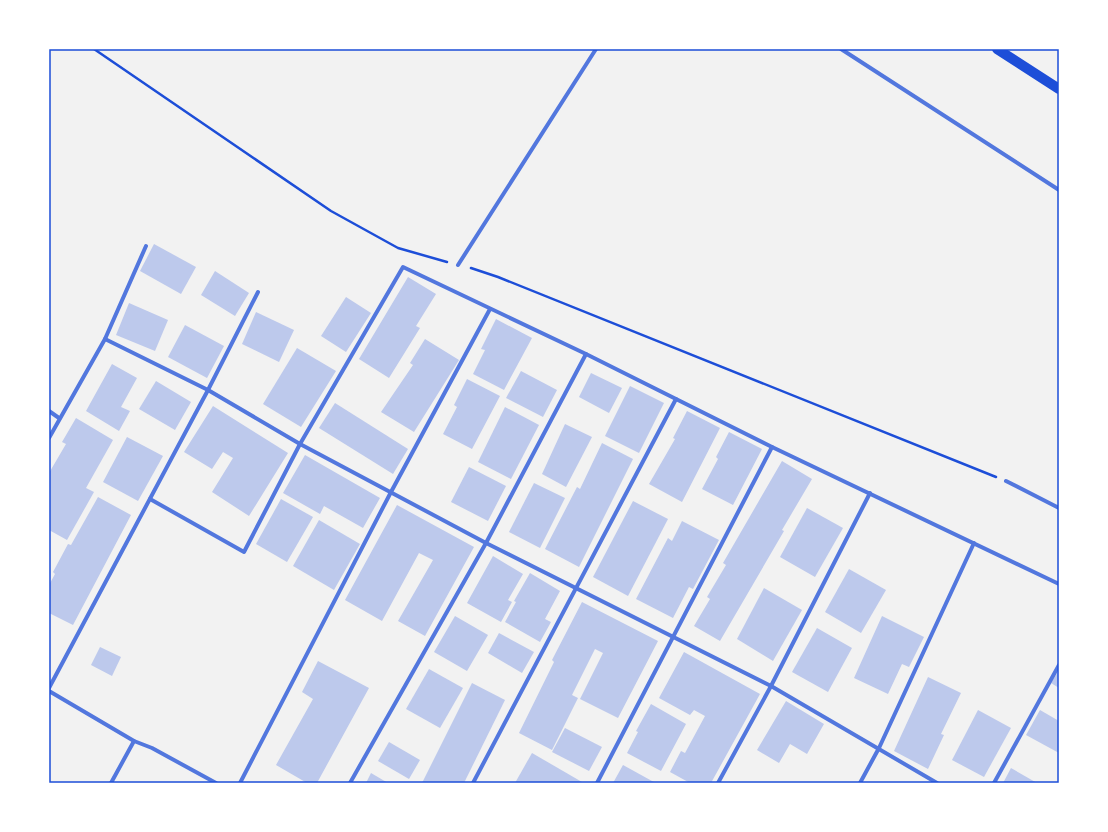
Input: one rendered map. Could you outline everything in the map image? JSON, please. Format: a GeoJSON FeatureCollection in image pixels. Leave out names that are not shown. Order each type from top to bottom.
{"type":"FeatureCollection","features":[{"type":"Feature","properties":{"kind":"main road"},"geometry":{"type":"LineString","coordinates":[[997,49],[1059,89]]}},
{"type":"Feature","properties":{"kind":"street"},"geometry":{"type":"LineString","coordinates":[[458,265],[596,49]]}},
{"type":"Feature","properties":{"kind":"street"},"geometry":{"type":"LineString","coordinates":[[841,49],[1059,190]]}},
{"type":"Feature","properties":{"kind":"street"},"geometry":{"type":"LineString","coordinates":[[49,438],[105,339],[146,246]]}},
{"type":"Feature","properties":{"kind":"street"},"geometry":{"type":"LineString","coordinates":[[150,499],[244,552],[300,444],[404,267],[586,354],[772,447],[1059,584]]}},
{"type":"Feature","properties":{"kind":"street"},"geometry":{"type":"LineString","coordinates":[[49,688],[208,390],[258,292]]}},
{"type":"Feature","properties":{"kind":"street"},"geometry":{"type":"LineString","coordinates":[[240,783],[391,492],[490,309]]}},
{"type":"Feature","properties":{"kind":"street"},"geometry":{"type":"LineString","coordinates":[[105,339],[208,390],[300,444],[486,543],[577,587],[673,638],[771,686],[938,783]]}},
{"type":"Feature","properties":{"kind":"street"},"geometry":{"type":"LineString","coordinates":[[350,783],[486,543],[586,354]]}},
{"type":"Feature","properties":{"kind":"street"},"geometry":{"type":"LineString","coordinates":[[473,783],[676,400]]}},
{"type":"Feature","properties":{"kind":"street"},"geometry":{"type":"LineString","coordinates":[[49,411],[59,418]]}},
{"type":"Feature","properties":{"kind":"street"},"geometry":{"type":"LineString","coordinates":[[597,783],[772,447]]}},
{"type":"Feature","properties":{"kind":"street"},"geometry":{"type":"LineString","coordinates":[[1006,481],[1059,508]]}},
{"type":"Feature","properties":{"kind":"street"},"geometry":{"type":"LineString","coordinates":[[718,783],[771,686],[870,493]]}},
{"type":"Feature","properties":{"kind":"street"},"geometry":{"type":"LineString","coordinates":[[860,783],[879,748],[974,543]]}},
{"type":"Feature","properties":{"kind":"street"},"geometry":{"type":"LineString","coordinates":[[994,783],[1059,665]]}},
{"type":"Feature","properties":{"kind":"street"},"geometry":{"type":"LineString","coordinates":[[49,691],[134,741],[152,748],[216,783]]}},
{"type":"Feature","properties":{"kind":"street"},"geometry":{"type":"LineString","coordinates":[[111,783],[134,741]]}},
{"type":"Feature","properties":{"kind":"path"},"geometry":{"type":"LineString","coordinates":[[94,49],[331,211],[398,248],[498,277],[1006,481]]}},
{"type":"Feature","properties":{"kind":"building"},"geometry":{"type":"Polygon","coordinates":[[[154,244],[196,267],[181,294],[140,271],[154,244]]]}},
{"type":"Feature","properties":{"kind":"building"},"geometry":{"type":"Polygon","coordinates":[[[215,271],[249,293],[235,316],[201,295],[215,271]]]}},
{"type":"Feature","properties":{"kind":"building"},"geometry":{"type":"Polygon","coordinates":[[[408,277],[436,294],[416,326],[420,328],[389,378],[359,359],[408,277]]]}},
{"type":"Feature","properties":{"kind":"building"},"geometry":{"type":"Polygon","coordinates":[[[346,297],[371,313],[346,352],[321,336],[346,297]]]}},
{"type":"Feature","properties":{"kind":"building"},"geometry":{"type":"Polygon","coordinates":[[[129,303],[168,320],[155,351],[116,335],[129,303]]]}},
{"type":"Feature","properties":{"kind":"building"},"geometry":{"type":"Polygon","coordinates":[[[256,312],[294,330],[279,362],[242,344],[256,312]]]}},
{"type":"Feature","properties":{"kind":"building"},"geometry":{"type":"Polygon","coordinates":[[[496,319],[532,338],[504,390],[473,374],[485,350],[481,349],[496,319]]]}},
{"type":"Feature","properties":{"kind":"building"},"geometry":{"type":"Polygon","coordinates":[[[185,325],[224,346],[207,378],[168,357],[185,325]]]}},
{"type":"Feature","properties":{"kind":"building"},"geometry":{"type":"Polygon","coordinates":[[[425,339],[459,360],[414,432],[381,412],[413,365],[410,363],[425,339]]]}},
{"type":"Feature","properties":{"kind":"building"},"geometry":{"type":"Polygon","coordinates":[[[297,348],[336,371],[301,427],[263,404],[297,348]]]}},
{"type":"Feature","properties":{"kind":"building"},"geometry":{"type":"Polygon","coordinates":[[[112,364],[137,378],[121,407],[130,411],[119,431],[86,411],[112,364]]]}},
{"type":"Feature","properties":{"kind":"building"},"geometry":{"type":"Polygon","coordinates":[[[521,371],[557,390],[543,417],[506,398],[521,371]]]}},
{"type":"Feature","properties":{"kind":"building"},"geometry":{"type":"Polygon","coordinates":[[[591,373],[622,388],[609,413],[579,397],[591,373]]]}},
{"type":"Feature","properties":{"kind":"building"},"geometry":{"type":"Polygon","coordinates":[[[467,379],[500,396],[472,449],[443,434],[457,407],[454,405],[467,379]]]}},
{"type":"Feature","properties":{"kind":"building"},"geometry":{"type":"Polygon","coordinates":[[[156,381],[191,402],[175,430],[139,409],[156,381]]]}},
{"type":"Feature","properties":{"kind":"building"},"geometry":{"type":"Polygon","coordinates":[[[630,386],[664,403],[639,453],[605,436],[630,386]]]}},
{"type":"Feature","properties":{"kind":"building"},"geometry":{"type":"Polygon","coordinates":[[[335,403],[408,449],[393,474],[319,428],[335,403]]]}},
{"type":"Feature","properties":{"kind":"building"},"geometry":{"type":"Polygon","coordinates":[[[213,406],[288,453],[249,516],[212,492],[233,458],[223,452],[212,469],[184,452],[213,406]]]}},
{"type":"Feature","properties":{"kind":"building"},"geometry":{"type":"Polygon","coordinates":[[[505,407],[539,425],[511,479],[478,462],[505,407]]]}},
{"type":"Feature","properties":{"kind":"building"},"geometry":{"type":"Polygon","coordinates":[[[687,411],[720,428],[682,502],[649,484],[675,439],[673,438],[687,411]]]}},
{"type":"Feature","properties":{"kind":"building"},"geometry":{"type":"Polygon","coordinates":[[[76,418],[113,440],[86,488],[94,492],[67,540],[49,530],[49,473],[66,444],[62,442],[76,418]]]}},
{"type":"Feature","properties":{"kind":"building"},"geometry":{"type":"Polygon","coordinates":[[[565,424],[592,437],[566,487],[542,474],[565,424]]]}},
{"type":"Feature","properties":{"kind":"building"},"geometry":{"type":"Polygon","coordinates":[[[729,432],[762,449],[733,505],[702,489],[718,459],[716,457],[729,432]]]}},
{"type":"Feature","properties":{"kind":"building"},"geometry":{"type":"Polygon","coordinates":[[[127,437],[163,456],[138,501],[103,482],[127,437]]]}},
{"type":"Feature","properties":{"kind":"building"},"geometry":{"type":"Polygon","coordinates":[[[602,443],[633,459],[579,567],[545,549],[577,487],[580,489],[602,443]]]}},
{"type":"Feature","properties":{"kind":"building"},"geometry":{"type":"Polygon","coordinates":[[[305,455],[380,498],[363,528],[324,506],[320,514],[283,493],[305,455]]]}},
{"type":"Feature","properties":{"kind":"building"},"geometry":{"type":"Polygon","coordinates":[[[782,461],[812,479],[782,530],[784,531],[720,641],[694,626],[710,599],[707,597],[726,565],[723,563],[782,461]]]}},
{"type":"Feature","properties":{"kind":"building"},"geometry":{"type":"Polygon","coordinates":[[[469,467],[506,486],[488,521],[451,502],[469,467]]]}},
{"type":"Feature","properties":{"kind":"building"},"geometry":{"type":"Polygon","coordinates":[[[534,483],[565,498],[540,548],[509,532],[534,483]]]}},
{"type":"Feature","properties":{"kind":"building"},"geometry":{"type":"Polygon","coordinates":[[[98,497],[131,515],[73,625],[49,613],[49,585],[55,574],[53,572],[68,544],[71,545],[98,497]]]}},
{"type":"Feature","properties":{"kind":"building"},"geometry":{"type":"Polygon","coordinates":[[[281,499],[313,517],[287,562],[256,544],[281,499]]]}},
{"type":"Feature","properties":{"kind":"building"},"geometry":{"type":"Polygon","coordinates":[[[633,501],[668,519],[628,596],[593,577],[633,501]]]}},
{"type":"Feature","properties":{"kind":"building"},"geometry":{"type":"Polygon","coordinates":[[[397,505],[474,547],[425,636],[398,621],[433,560],[419,553],[382,621],[345,600],[397,505]]]}},
{"type":"Feature","properties":{"kind":"building"},"geometry":{"type":"Polygon","coordinates":[[[807,508],[843,528],[815,577],[780,557],[807,508]]]}},
{"type":"Feature","properties":{"kind":"building"},"geometry":{"type":"Polygon","coordinates":[[[319,520],[360,544],[334,590],[293,566],[319,520]]]}},
{"type":"Feature","properties":{"kind":"building"},"geometry":{"type":"Polygon","coordinates":[[[682,521],[719,540],[693,589],[689,587],[673,618],[636,599],[668,538],[672,541],[682,521]]]}},
{"type":"Feature","properties":{"kind":"building"},"geometry":{"type":"Polygon","coordinates":[[[493,556],[523,574],[508,600],[512,602],[501,622],[467,603],[493,556]]]}},
{"type":"Feature","properties":{"kind":"building"},"geometry":{"type":"Polygon","coordinates":[[[849,569],[886,590],[861,633],[825,612],[849,569]]]}},
{"type":"Feature","properties":{"kind":"building"},"geometry":{"type":"Polygon","coordinates":[[[530,573],[560,591],[545,619],[551,622],[540,642],[505,622],[516,602],[514,601],[530,573]]]}},
{"type":"Feature","properties":{"kind":"building"},"geometry":{"type":"Polygon","coordinates":[[[764,588],[802,610],[773,661],[737,639],[764,588]]]}},
{"type":"Feature","properties":{"kind":"building"},"geometry":{"type":"Polygon","coordinates":[[[582,602],[658,641],[618,718],[580,699],[603,653],[595,649],[572,695],[578,698],[552,750],[519,733],[554,662],[552,660],[582,602]]]}},
{"type":"Feature","properties":{"kind":"building"},"geometry":{"type":"Polygon","coordinates":[[[455,616],[488,635],[467,671],[434,652],[455,616]]]}},
{"type":"Feature","properties":{"kind":"building"},"geometry":{"type":"Polygon","coordinates":[[[882,616],[924,637],[909,667],[902,664],[888,694],[854,678],[882,616]]]}},
{"type":"Feature","properties":{"kind":"building"},"geometry":{"type":"Polygon","coordinates":[[[817,628],[852,648],[828,692],[792,672],[817,628]]]}},
{"type":"Feature","properties":{"kind":"building"},"geometry":{"type":"Polygon","coordinates":[[[499,633],[534,652],[522,673],[488,653],[499,633]]]}},
{"type":"Feature","properties":{"kind":"building"},"geometry":{"type":"Polygon","coordinates":[[[100,647],[121,657],[112,676],[91,665],[100,647]]]}},
{"type":"Feature","properties":{"kind":"building"},"geometry":{"type":"Polygon","coordinates":[[[684,652],[760,694],[711,783],[690,783],[670,772],[681,751],[685,753],[705,716],[694,710],[690,715],[659,698],[684,652]]]}},
{"type":"Feature","properties":{"kind":"building"},"geometry":{"type":"Polygon","coordinates":[[[318,661],[369,688],[317,783],[307,783],[276,765],[313,699],[302,692],[318,661]]]}},
{"type":"Feature","properties":{"kind":"building"},"geometry":{"type":"Polygon","coordinates":[[[429,669],[463,688],[440,728],[406,709],[429,669]]]}},
{"type":"Feature","properties":{"kind":"building"},"geometry":{"type":"Polygon","coordinates":[[[1059,670],[1059,688],[1051,683],[1059,670]]]}},
{"type":"Feature","properties":{"kind":"building"},"geometry":{"type":"Polygon","coordinates":[[[928,677],[961,693],[941,734],[944,735],[928,769],[894,751],[928,677]]]}},
{"type":"Feature","properties":{"kind":"building"},"geometry":{"type":"Polygon","coordinates":[[[472,683],[505,700],[464,783],[422,783],[472,683]]]}},
{"type":"Feature","properties":{"kind":"building"},"geometry":{"type":"Polygon","coordinates":[[[786,701],[824,724],[807,754],[790,744],[779,763],[757,750],[786,701]]]}},
{"type":"Feature","properties":{"kind":"building"},"geometry":{"type":"Polygon","coordinates":[[[651,704],[686,724],[661,771],[627,753],[638,732],[636,731],[651,704]]]}},
{"type":"Feature","properties":{"kind":"building"},"geometry":{"type":"Polygon","coordinates":[[[978,710],[1011,728],[984,777],[952,760],[978,710]]]}},
{"type":"Feature","properties":{"kind":"building"},"geometry":{"type":"Polygon","coordinates":[[[1040,710],[1059,721],[1059,753],[1026,735],[1040,710]]]}},
{"type":"Feature","properties":{"kind":"building"},"geometry":{"type":"Polygon","coordinates":[[[565,728],[602,747],[589,771],[552,752],[565,728]]]}},
{"type":"Feature","properties":{"kind":"building"},"geometry":{"type":"Polygon","coordinates":[[[389,742],[420,760],[409,779],[378,761],[389,742]]]}},
{"type":"Feature","properties":{"kind":"building"},"geometry":{"type":"Polygon","coordinates":[[[532,753],[582,782],[515,783],[532,753]]]}},
{"type":"Feature","properties":{"kind":"building"},"geometry":{"type":"Polygon","coordinates":[[[623,765],[652,781],[656,783],[613,783],[623,765]]]}},
{"type":"Feature","properties":{"kind":"building"},"geometry":{"type":"Polygon","coordinates":[[[1011,768],[1037,783],[1003,783],[1011,768]]]}},
{"type":"Feature","properties":{"kind":"building"},"geometry":{"type":"Polygon","coordinates":[[[371,773],[388,783],[366,783],[371,773]]]}}]}
